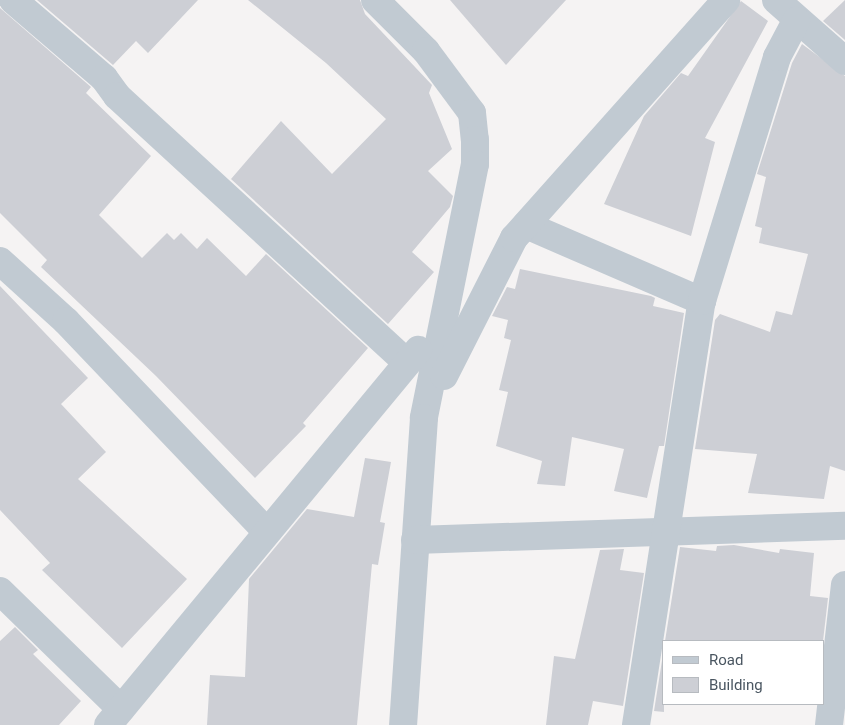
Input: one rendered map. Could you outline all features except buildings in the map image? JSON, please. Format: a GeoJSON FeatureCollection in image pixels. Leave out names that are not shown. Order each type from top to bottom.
{"type":"FeatureCollection","features":[{"type":"Feature","properties":{"kind":"street"},"geometry":{"type":"LineString","coordinates":[[12,0],[104,78],[117,96],[407,363]]}},
{"type":"Feature","properties":{"kind":"street"},"geometry":{"type":"LineString","coordinates":[[375,0],[426,51],[472,112],[474,164],[424,418],[403,725]]}},
{"type":"Feature","properties":{"kind":"street"},"geometry":{"type":"LineString","coordinates":[[424,418],[469,321],[514,238],[726,0]]}},
{"type":"Feature","properties":{"kind":"street"},"geometry":{"type":"LineString","coordinates":[[776,0],[796,20],[845,61]]}},
{"type":"Feature","properties":{"kind":"street"},"geometry":{"type":"LineString","coordinates":[[636,725],[702,301],[774,66],[796,20]]}},
{"type":"Feature","properties":{"kind":"street"},"geometry":{"type":"LineString","coordinates":[[526,225],[702,301]]}},
{"type":"Feature","properties":{"kind":"street"},"geometry":{"type":"LineString","coordinates":[[0,261],[66,321],[267,532]]}},
{"type":"Feature","properties":{"kind":"street"},"geometry":{"type":"LineString","coordinates":[[0,591],[115,717],[444,320]]}},
{"type":"Feature","properties":{"kind":"street"},"geometry":{"type":"LineString","coordinates":[[416,540],[845,526]]}},
{"type":"Feature","properties":{"kind":"street"},"geometry":{"type":"LineString","coordinates":[[829,725],[845,585]]}}]}
